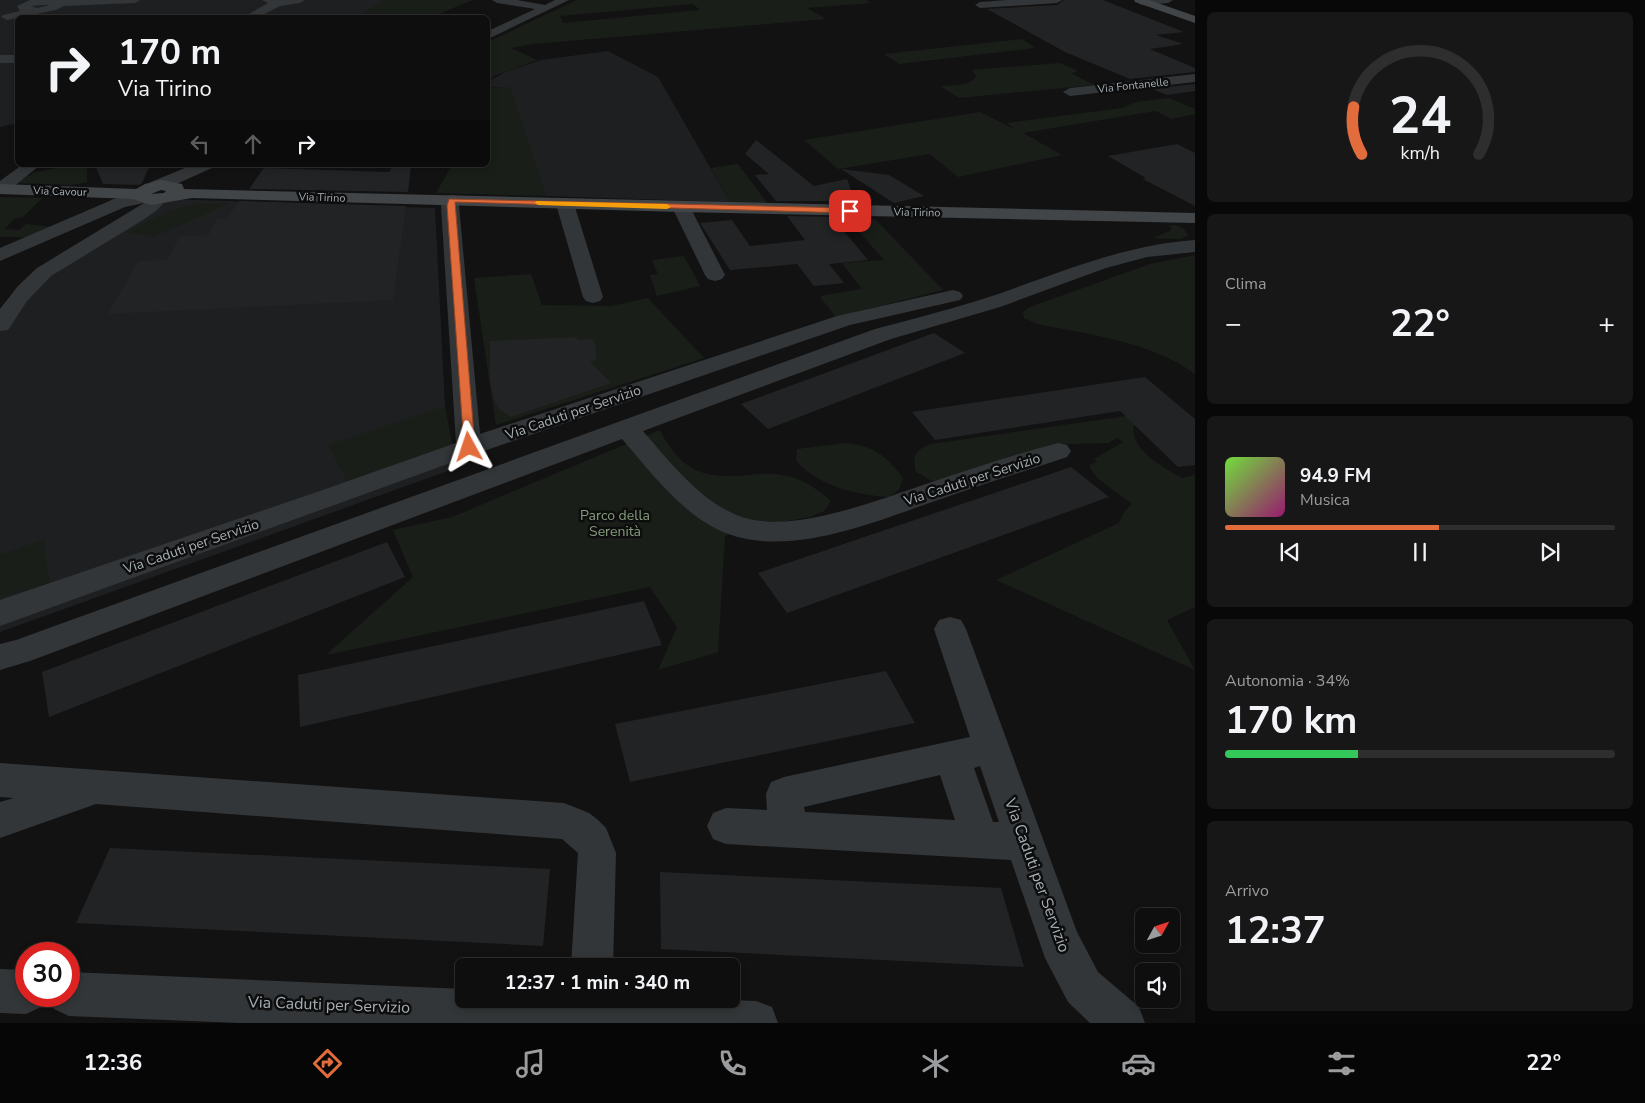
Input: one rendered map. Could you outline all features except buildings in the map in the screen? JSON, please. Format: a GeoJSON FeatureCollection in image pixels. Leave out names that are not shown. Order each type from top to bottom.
{"type":"FeatureCollection","features":[{"type":"Feature","properties":{"kind":"street"},"geometry":{"type":"LineString","coordinates":[[23,7],[59,1],[62,3],[135,0]]}},
{"type":"Feature","properties":{"kind":"street"},"geometry":{"type":"LineString","coordinates":[[251,15],[272,1],[300,0]]}},
{"type":"Feature","properties":{"kind":"street"},"geometry":{"type":"LineString","coordinates":[[497,0],[546,8]]}},
{"type":"Feature","properties":{"kind":"street"},"geometry":{"type":"LineString","coordinates":[[490,34],[564,0]]}},
{"type":"Feature","properties":{"kind":"street"},"geometry":{"type":"LineString","coordinates":[[980,5],[1057,0]]}},
{"type":"Feature","properties":{"kind":"street"},"geometry":{"type":"LineString","coordinates":[[1141,1],[1168,0]]}},
{"type":"Feature","properties":{"kind":"street"},"geometry":{"type":"LineString","coordinates":[[1141,1],[1195,20]]}},
{"type":"Feature","properties":{"kind":"street"},"geometry":{"type":"LineString","coordinates":[[23,7],[52,8],[62,3]]}},
{"type":"Feature","properties":{"kind":"street"},"geometry":{"type":"LineString","coordinates":[[0,60],[15,59]]}},
{"type":"Feature","properties":{"kind":"street","name":"Via Fontanelle"},"geometry":{"type":"LineString","coordinates":[[1164,71],[1195,67]]}},
{"type":"Feature","properties":{"kind":"street","name":"Via Fontanelle"},"geometry":{"type":"LineString","coordinates":[[1070,92],[1195,78]]}},
{"type":"Feature","properties":{"kind":"street"},"geometry":{"type":"LineString","coordinates":[[0,189],[29,167]]}},
{"type":"Feature","properties":{"kind":"street"},"geometry":{"type":"LineString","coordinates":[[0,325],[24,292],[43,273],[67,256],[138,216],[153,205],[164,191],[203,167]]}},
{"type":"Feature","properties":{"kind":"street","name":"Via Cavour"},"geometry":{"type":"LineString","coordinates":[[0,189],[120,198]]}},
{"type":"Feature","properties":{"kind":"street"},"geometry":{"type":"LineString","coordinates":[[0,256],[120,198],[164,191]]}},
{"type":"Feature","properties":{"kind":"street","name":"Via Tirino"},"geometry":{"type":"LineString","coordinates":[[164,191],[565,204],[1174,216],[1195,218]]}},
{"type":"Feature","properties":{"kind":"street"},"geometry":{"type":"LineString","coordinates":[[452,200],[450,206],[469,447]]}},
{"type":"Feature","properties":{"kind":"street"},"geometry":{"type":"LineString","coordinates":[[565,204],[594,297]]}},
{"type":"Feature","properties":{"kind":"street"},"geometry":{"type":"LineString","coordinates":[[681,207],[715,275]]}},
{"type":"Feature","properties":{"kind":"street","name":"Via Tirino"},"geometry":{"type":"LineString","coordinates":[[1154,217],[1195,228]]}},
{"type":"Feature","properties":{"kind":"street","name":"Via Caduti per Servizio"},"geometry":{"type":"LineString","coordinates":[[0,657],[19,652],[883,334],[1006,298],[1043,283],[1132,254],[1191,244]]}},
{"type":"Feature","properties":{"kind":"street","name":"Via Caduti per Servizio"},"geometry":{"type":"LineString","coordinates":[[0,614],[17,606],[469,447],[844,320],[948,297],[1043,283]]}},
{"type":"Feature","properties":{"kind":"street","name":"Via Caduti per Servizio"},"geometry":{"type":"LineString","coordinates":[[626,428],[686,492],[718,517],[736,526],[769,531],[843,521],[1058,451]]}},
{"type":"Feature","properties":{"kind":"street","name":"Via Caduti per Servizio"},"geometry":{"type":"LineString","coordinates":[[950,629],[1060,943],[1082,987],[1113,1020]]}},
{"type":"Feature","properties":{"kind":"street"},"geometry":{"type":"LineString","coordinates":[[788,830],[784,794],[992,748]]}},
{"type":"Feature","properties":{"kind":"street"},"geometry":{"type":"LineString","coordinates":[[952,757],[981,840]]}},
{"type":"Feature","properties":{"kind":"street"},"geometry":{"type":"LineString","coordinates":[[0,780],[564,821],[577,826],[594,842],[597,853],[592,958]]}},
{"type":"Feature","properties":{"kind":"street"},"geometry":{"type":"LineString","coordinates":[[0,820],[96,788]]}},
{"type":"Feature","properties":{"kind":"street"},"geometry":{"type":"LineString","coordinates":[[726,826],[1025,842]]}},
{"type":"Feature","properties":{"kind":"street"},"geometry":{"type":"LineString","coordinates":[[0,991],[15,992]]}},
{"type":"Feature","properties":{"kind":"street","name":"Via Caduti per Servizio"},"geometry":{"type":"LineString","coordinates":[[80,994],[590,1012],[756,1023]]}},
{"type":"Feature","properties":{"kind":"shaded area"},"geometry":{"type":"Polygon","coordinates":[[[0,0],[472,0],[437,15],[15,15],[15,123],[0,127],[0,0]]]}},
{"type":"Feature","properties":{"kind":"shaded area"},"geometry":{"type":"Polygon","coordinates":[[[608,51],[658,77],[730,202],[546,196],[510,88],[490,87],[490,81],[505,72],[541,60],[608,51]]]}},
{"type":"Feature","properties":{"kind":"shaded area"},"geometry":{"type":"Polygon","coordinates":[[[169,199],[435,208],[445,406],[456,468],[0,632],[0,312],[15,290],[169,199]]]}},
{"type":"Feature","properties":{"kind":"green space"},"geometry":{"type":"Polygon","coordinates":[[[385,0],[472,0],[435,15],[359,15],[385,0]]]}},
{"type":"Feature","properties":{"kind":"green space"},"geometry":{"type":"Polygon","coordinates":[[[577,0],[867,0],[871,3],[807,8],[826,19],[533,44],[511,48],[537,60],[491,77],[494,78],[490,81],[490,41],[577,0]],[[693,4],[560,16],[563,23],[700,10],[693,4]]]}},
{"type":"Feature","properties":{"kind":"green space"},"geometry":{"type":"Polygon","coordinates":[[[1022,39],[1035,48],[899,64],[884,54],[1022,39]]]}},
{"type":"Feature","properties":{"kind":"green space"},"geometry":{"type":"Polygon","coordinates":[[[1060,63],[1077,70],[1071,73],[1094,85],[959,98],[940,86],[960,85],[973,80],[976,76],[972,70],[1060,63]]]}},
{"type":"Feature","properties":{"kind":"green space"},"geometry":{"type":"Polygon","coordinates":[[[490,87],[510,88],[546,196],[436,193],[451,167],[490,167],[490,87]]]}},
{"type":"Feature","properties":{"kind":"green space"},"geometry":{"type":"Polygon","coordinates":[[[1169,98],[1195,109],[1195,114],[1171,119],[1156,111],[1023,133],[1062,155],[958,177],[930,154],[838,169],[804,140],[980,112],[1016,130],[1007,123],[1122,108],[1136,102],[1169,98]]]}},
{"type":"Feature","properties":{"kind":"green space"},"geometry":{"type":"Polygon","coordinates":[[[738,164],[767,203],[730,202],[711,168],[738,164]]]}},
{"type":"Feature","properties":{"kind":"green space"},"geometry":{"type":"Polygon","coordinates":[[[87,167],[87,182],[72,185],[18,183],[27,176],[32,175],[32,173],[56,168],[87,167]]]}},
{"type":"Feature","properties":{"kind":"green space"},"geometry":{"type":"Polygon","coordinates":[[[0,197],[42,198],[23,217],[14,219],[4,229],[19,230],[26,224],[53,227],[31,237],[0,237],[0,197]]]}},
{"type":"Feature","properties":{"kind":"green space"},"geometry":{"type":"Polygon","coordinates":[[[197,203],[229,204],[153,237],[126,232],[169,211],[197,203]]]}},
{"type":"Feature","properties":{"kind":"green space"},"geometry":{"type":"Polygon","coordinates":[[[848,219],[875,219],[943,290],[836,317],[820,297],[862,289],[842,263],[884,260],[848,219]]]}},
{"type":"Feature","properties":{"kind":"green space"},"geometry":{"type":"Polygon","coordinates":[[[1175,225],[1184,229],[1188,235],[1180,239],[1153,238],[1170,231],[1172,228],[1169,226],[1175,225]]]}},
{"type":"Feature","properties":{"kind":"green space"},"geometry":{"type":"Polygon","coordinates":[[[1195,255],[1195,374],[1177,363],[1139,347],[1099,336],[1037,324],[1024,318],[1023,312],[1030,307],[1150,264],[1195,255]]]}},
{"type":"Feature","properties":{"kind":"green space"},"geometry":{"type":"Polygon","coordinates":[[[684,256],[700,286],[657,296],[650,275],[658,274],[652,260],[684,256]]]}},
{"type":"Feature","properties":{"kind":"green space"},"geometry":{"type":"Polygon","coordinates":[[[531,274],[542,305],[611,306],[648,298],[704,358],[496,425],[474,278],[531,274]]]}},
{"type":"Feature","properties":{"kind":"green space"},"geometry":{"type":"Polygon","coordinates":[[[445,406],[453,449],[349,485],[328,445],[445,406]]]}},
{"type":"Feature","properties":{"kind":"green space"},"geometry":{"type":"Polygon","coordinates":[[[1141,414],[1134,424],[1134,434],[1137,443],[1144,452],[1153,460],[1182,478],[1195,475],[1195,607],[1167,620],[1195,670],[996,580],[1119,523],[1124,512],[1132,504],[1097,478],[1089,466],[1097,461],[1094,459],[1123,442],[1117,438],[1108,443],[1069,444],[954,479],[932,481],[916,472],[914,461],[916,454],[931,444],[1141,414]]]}},
{"type":"Feature","properties":{"kind":"green space","name":"Parco della Serenità"},"geometry":{"type":"Polygon","coordinates":[[[660,430],[681,460],[699,471],[722,476],[770,474],[788,476],[808,484],[831,501],[824,511],[810,517],[748,528],[725,536],[718,652],[658,670],[677,627],[650,587],[326,655],[413,577],[393,530],[452,517],[660,430]]]}},
{"type":"Feature","properties":{"kind":"green space"},"geometry":{"type":"Polygon","coordinates":[[[846,443],[865,447],[885,458],[903,478],[899,489],[889,497],[838,488],[814,476],[796,460],[797,449],[846,443]]]}},
{"type":"Feature","properties":{"kind":"green space"},"geometry":{"type":"Polygon","coordinates":[[[45,539],[44,547],[50,583],[0,598],[0,555],[45,539]]]}},
{"type":"Feature","properties":{"kind":"slow traffic"},"geometry":{"type":"LineString","coordinates":[[538,203],[667,207]]}},
{"type":"Feature","properties":{"kind":"route"},"geometry":{"type":"LineString","coordinates":[[469,447],[450,206],[452,200],[850,211]]}}]}
